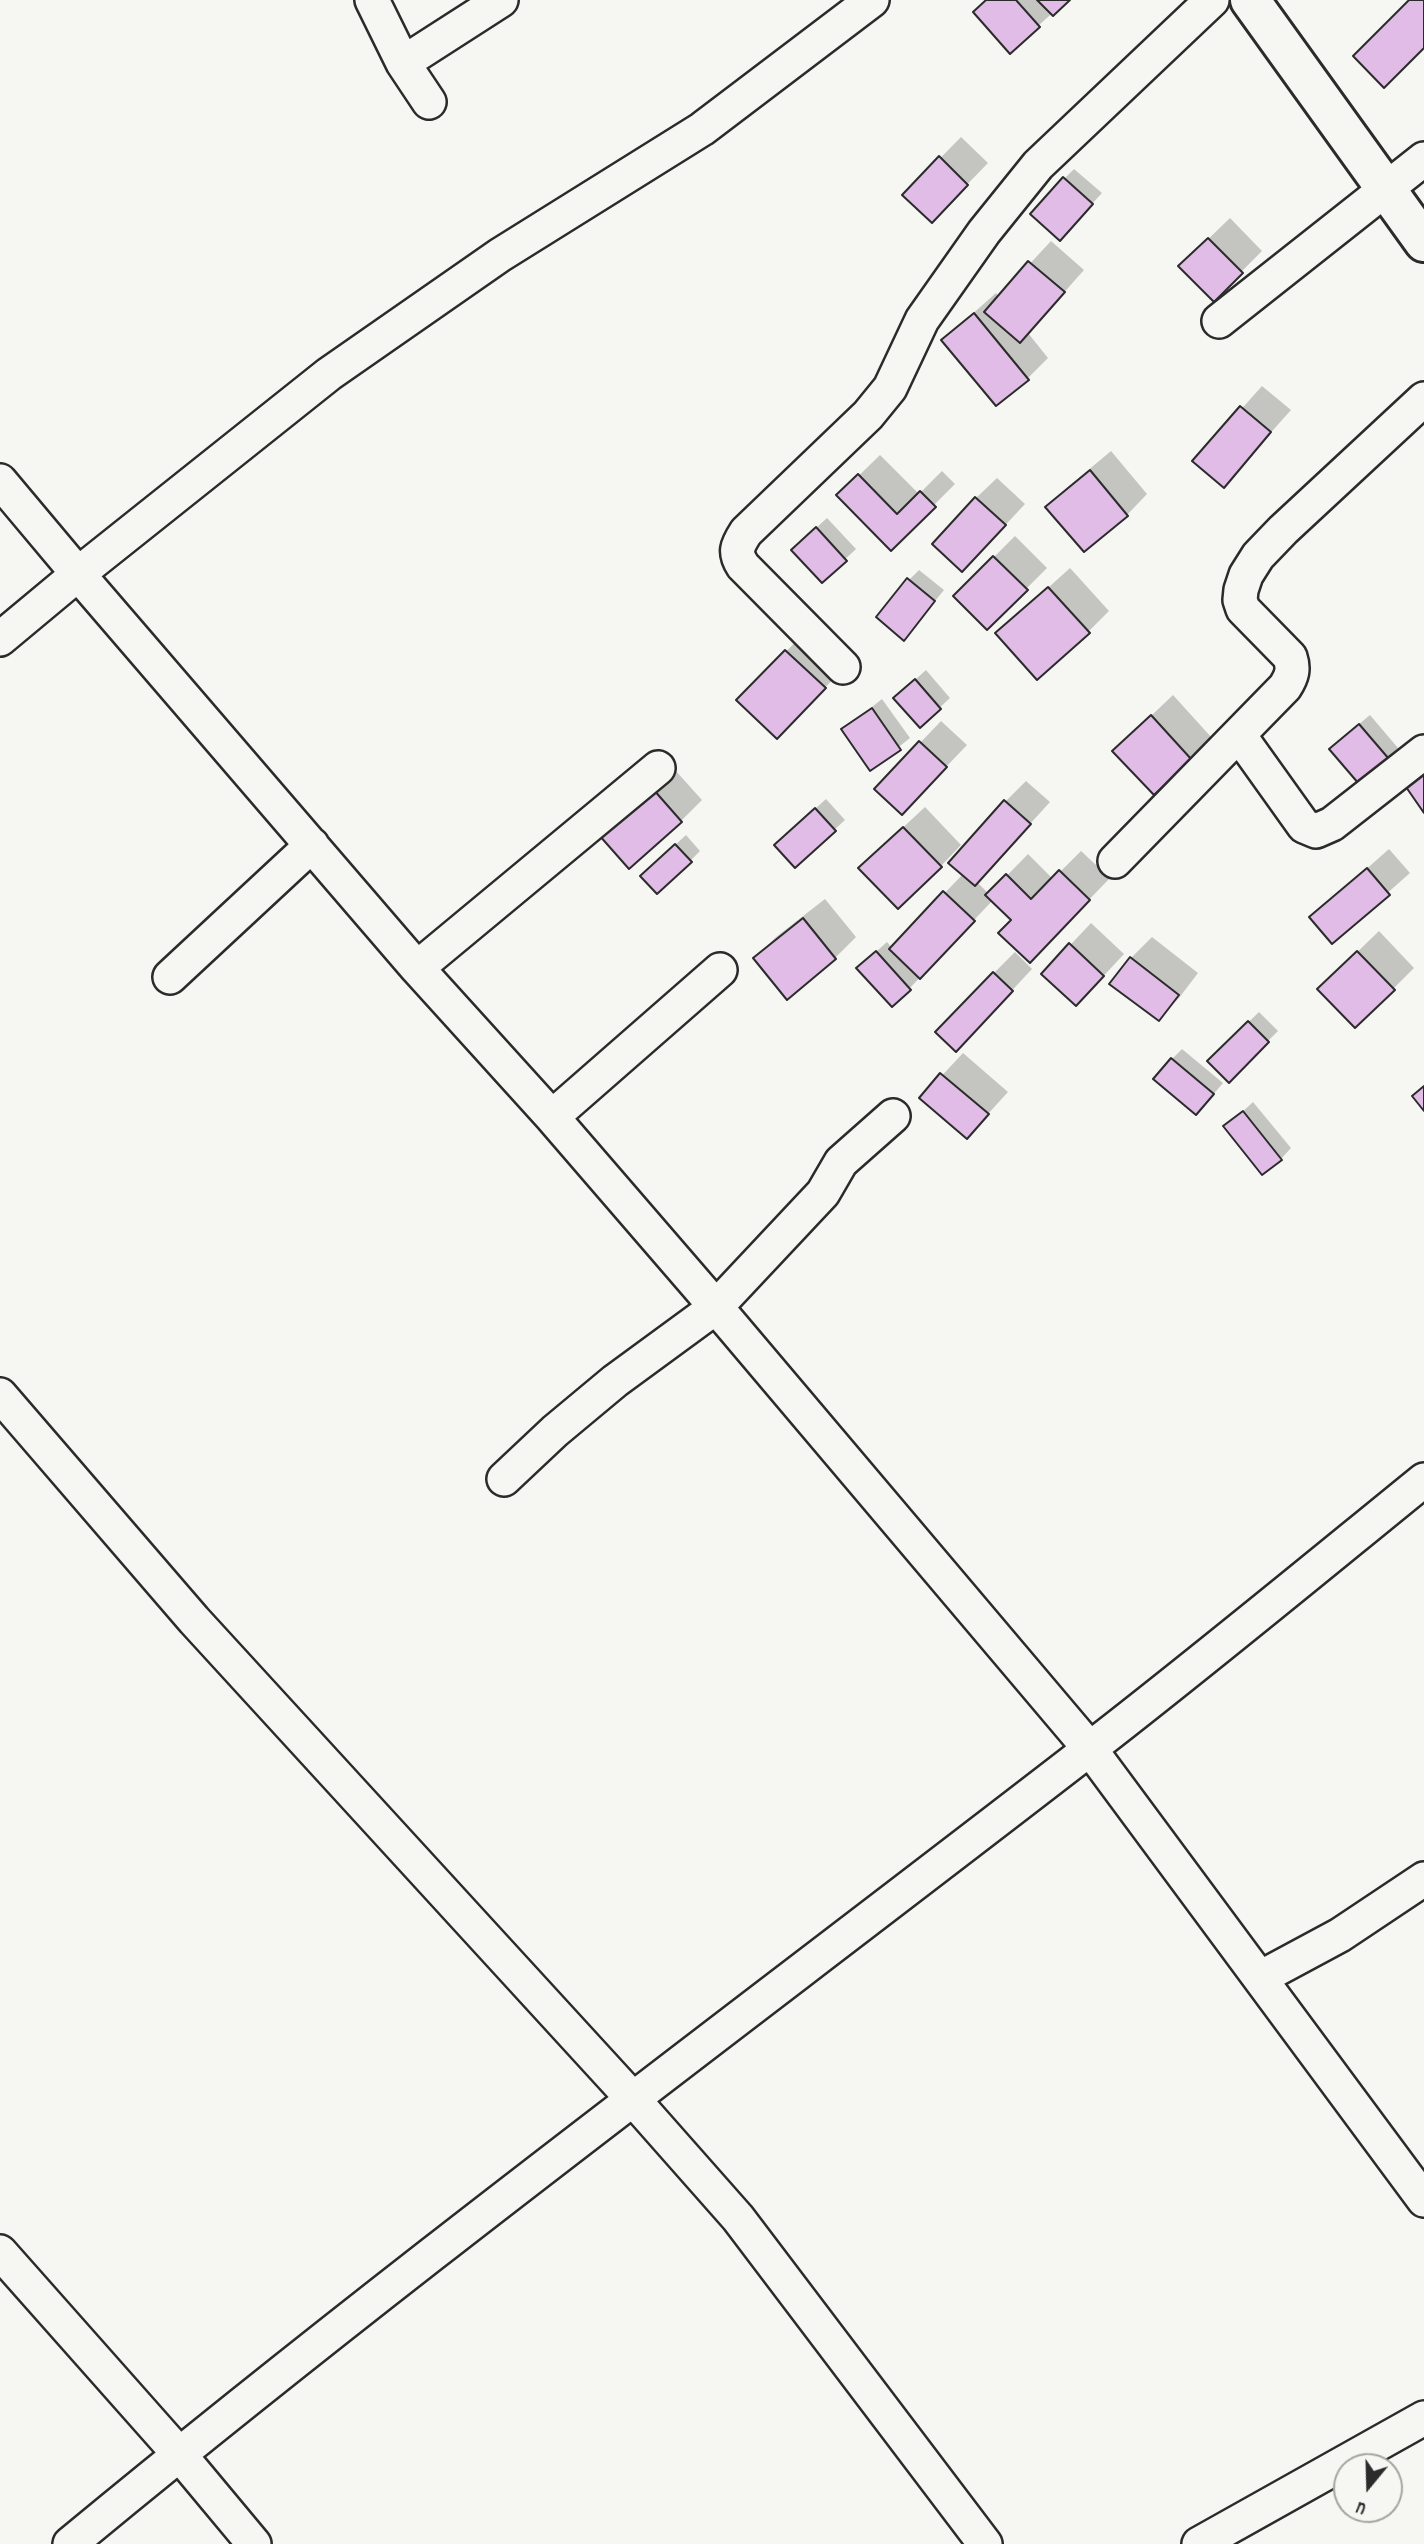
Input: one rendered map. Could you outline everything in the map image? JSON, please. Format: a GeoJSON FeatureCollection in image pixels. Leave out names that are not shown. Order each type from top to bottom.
{"type":"FeatureCollection","features":[{"type":"Feature","properties":{"kind":"street"},"geometry":{"type":"LineString","coordinates":[[372,0],[403,63],[429,102]]}},
{"type":"Feature","properties":{"kind":"street"},"geometry":{"type":"LineString","coordinates":[[403,63],[501,0]]}},
{"type":"Feature","properties":{"kind":"street"},"geometry":{"type":"LineString","coordinates":[[0,639],[329,374],[500,255],[702,129],[872,0]]}},
{"type":"Feature","properties":{"kind":"street"},"geometry":{"type":"LineString","coordinates":[[843,667],[743,566],[736,555],[737,545],[746,532],[868,415],[890,388],[922,320],[985,232],[1038,165],[1212,0]]}},
{"type":"Feature","properties":{"kind":"street"},"geometry":{"type":"LineString","coordinates":[[1250,0],[1424,242]]}},
{"type":"Feature","properties":{"kind":"street"},"geometry":{"type":"LineString","coordinates":[[1219,321],[1424,159]]}},
{"type":"Feature","properties":{"kind":"street"},"geometry":{"type":"LineString","coordinates":[[1115,861],[1285,687],[1293,667],[1290,657],[1243,609],[1240,600],[1246,575],[1258,556],[1424,399]]}},
{"type":"Feature","properties":{"kind":"street"},"geometry":{"type":"LineString","coordinates":[[0,481],[417,968],[552,1117],[716,1307],[1090,1749],[1424,2200]]}},
{"type":"Feature","properties":{"kind":"street"},"geometry":{"type":"LineString","coordinates":[[1239,735],[1304,826],[1316,831],[1332,824],[1424,752]]}},
{"type":"Feature","properties":{"kind":"street"},"geometry":{"type":"LineString","coordinates":[[417,968],[658,768]]}},
{"type":"Feature","properties":{"kind":"street"},"geometry":{"type":"LineString","coordinates":[[170,977],[312,845]]}},
{"type":"Feature","properties":{"kind":"street"},"geometry":{"type":"LineString","coordinates":[[552,1117],[720,970]]}},
{"type":"Feature","properties":{"kind":"street"},"geometry":{"type":"LineString","coordinates":[[504,1479],[615,1381],[716,1307],[823,1194],[841,1162],[893,1116]]}},
{"type":"Feature","properties":{"kind":"street"},"geometry":{"type":"LineString","coordinates":[[0,1395],[194,1620],[632,2098],[738,2218],[985,2544]]}},
{"type":"Feature","properties":{"kind":"street"},"geometry":{"type":"LineString","coordinates":[[70,2544],[179,2454],[632,2098],[1090,1749],[1424,1480]]}},
{"type":"Feature","properties":{"kind":"street"},"geometry":{"type":"LineString","coordinates":[[1260,1978],[1340,1935],[1424,1879]]}},
{"type":"Feature","properties":{"kind":"street"},"geometry":{"type":"LineString","coordinates":[[0,2252],[179,2454],[254,2544]]}},
{"type":"Feature","properties":{"kind":"street"},"geometry":{"type":"LineString","coordinates":[[1202,2543],[1424,2418]]}},
{"type":"Feature","properties":{"kind":"building"},"geometry":{"type":"Polygon","coordinates":[[[986,0],[1016,0],[1040,27],[1010,54],[973,12],[986,0]]]}},
{"type":"Feature","properties":{"kind":"building"},"geometry":{"type":"Polygon","coordinates":[[[1037,0],[1070,0],[1053,16],[1037,0]]]}},
{"type":"Feature","properties":{"kind":"building"},"geometry":{"type":"Polygon","coordinates":[[[1409,0],[1424,0],[1424,48],[1384,88],[1353,56],[1409,0]]]}},
{"type":"Feature","properties":{"kind":"building"},"geometry":{"type":"Polygon","coordinates":[[[939,156],[968,185],[932,223],[902,195],[939,156]]]}},
{"type":"Feature","properties":{"kind":"building"},"geometry":{"type":"Polygon","coordinates":[[[1063,177],[1093,204],[1060,241],[1030,214],[1063,177]]]}},
{"type":"Feature","properties":{"kind":"building"},"geometry":{"type":"Polygon","coordinates":[[[1208,238],[1243,273],[1214,302],[1178,266],[1208,238]]]}},
{"type":"Feature","properties":{"kind":"building"},"geometry":{"type":"Polygon","coordinates":[[[1028,261],[1065,292],[1020,343],[984,312],[1028,261]]]}},
{"type":"Feature","properties":{"kind":"building"},"geometry":{"type":"Polygon","coordinates":[[[974,313],[1029,380],[996,406],[941,340],[974,313]]]}},
{"type":"Feature","properties":{"kind":"building"},"geometry":{"type":"Polygon","coordinates":[[[1240,406],[1271,432],[1224,488],[1192,461],[1240,406]]]}},
{"type":"Feature","properties":{"kind":"building"},"geometry":{"type":"Polygon","coordinates":[[[1090,470],[1128,516],[1084,552],[1045,507],[1090,470]]]}},
{"type":"Feature","properties":{"kind":"building"},"geometry":{"type":"Polygon","coordinates":[[[858,474],[897,514],[920,491],[936,507],[891,551],[836,495],[858,474]]]}},
{"type":"Feature","properties":{"kind":"building"},"geometry":{"type":"Polygon","coordinates":[[[975,497],[1006,525],[962,572],[932,544],[975,497]]]}},
{"type":"Feature","properties":{"kind":"building"},"geometry":{"type":"Polygon","coordinates":[[[816,527],[847,561],[822,583],[791,550],[816,527]]]}},
{"type":"Feature","properties":{"kind":"building"},"geometry":{"type":"Polygon","coordinates":[[[993,556],[1028,590],[987,630],[953,596],[993,556]]]}},
{"type":"Feature","properties":{"kind":"building"},"geometry":{"type":"Polygon","coordinates":[[[907,578],[935,601],[904,641],[876,617],[907,578]]]}},
{"type":"Feature","properties":{"kind":"building"},"geometry":{"type":"Polygon","coordinates":[[[1048,587],[1090,633],[1037,680],[995,633],[1048,587]]]}},
{"type":"Feature","properties":{"kind":"building"},"geometry":{"type":"Polygon","coordinates":[[[785,650],[826,688],[777,739],[736,700],[785,650]]]}},
{"type":"Feature","properties":{"kind":"building"},"geometry":{"type":"Polygon","coordinates":[[[915,679],[941,709],[920,728],[893,698],[915,679]]]}},
{"type":"Feature","properties":{"kind":"building"},"geometry":{"type":"Polygon","coordinates":[[[872,708],[901,750],[870,771],[841,729],[872,708]]]}},
{"type":"Feature","properties":{"kind":"building"},"geometry":{"type":"Polygon","coordinates":[[[1151,715],[1192,760],[1154,795],[1112,751],[1151,715]]]}},
{"type":"Feature","properties":{"kind":"building"},"geometry":{"type":"Polygon","coordinates":[[[1359,724],[1389,759],[1359,784],[1329,749],[1359,724]]]}},
{"type":"Feature","properties":{"kind":"building"},"geometry":{"type":"Polygon","coordinates":[[[919,741],[947,767],[902,815],[874,789],[919,741]]]}},
{"type":"Feature","properties":{"kind":"building"},"geometry":{"type":"Polygon","coordinates":[[[1424,774],[1424,813],[1406,787],[1424,774]]]}},
{"type":"Feature","properties":{"kind":"building"},"geometry":{"type":"Polygon","coordinates":[[[653,789],[682,822],[629,869],[599,835],[653,789]]]}},
{"type":"Feature","properties":{"kind":"building"},"geometry":{"type":"Polygon","coordinates":[[[1004,800],[1031,824],[975,886],[948,863],[1004,800]]]}},
{"type":"Feature","properties":{"kind":"building"},"geometry":{"type":"Polygon","coordinates":[[[815,808],[836,831],[795,868],[774,845],[815,808]]]}},
{"type":"Feature","properties":{"kind":"building"},"geometry":{"type":"Polygon","coordinates":[[[903,827],[942,867],[898,909],[858,868],[903,827]]]}},
{"type":"Feature","properties":{"kind":"building"},"geometry":{"type":"Polygon","coordinates":[[[675,844],[692,862],[657,894],[640,876],[675,844]]]}},
{"type":"Feature","properties":{"kind":"building"},"geometry":{"type":"Polygon","coordinates":[[[1367,868],[1390,895],[1332,944],[1309,917],[1367,868]]]}},
{"type":"Feature","properties":{"kind":"building"},"geometry":{"type":"Polygon","coordinates":[[[1059,870],[1090,900],[1030,963],[998,933],[1011,920],[985,895],[1006,874],[1031,899],[1059,870]]]}},
{"type":"Feature","properties":{"kind":"building"},"geometry":{"type":"Polygon","coordinates":[[[943,891],[975,921],[920,979],[889,949],[943,891]]]}},
{"type":"Feature","properties":{"kind":"building"},"geometry":{"type":"Polygon","coordinates":[[[803,918],[836,959],[787,1000],[753,958],[803,918]]]}},
{"type":"Feature","properties":{"kind":"building"},"geometry":{"type":"Polygon","coordinates":[[[1069,943],[1104,976],[1076,1006],[1041,974],[1069,943]]]}},
{"type":"Feature","properties":{"kind":"building"},"geometry":{"type":"Polygon","coordinates":[[[876,951],[911,990],[892,1007],[856,968],[876,951]]]}},
{"type":"Feature","properties":{"kind":"building"},"geometry":{"type":"Polygon","coordinates":[[[1357,951],[1395,990],[1355,1028],[1317,989],[1357,951]]]}},
{"type":"Feature","properties":{"kind":"building"},"geometry":{"type":"Polygon","coordinates":[[[1130,957],[1179,995],[1159,1021],[1109,984],[1130,957]]]}},
{"type":"Feature","properties":{"kind":"building"},"geometry":{"type":"Polygon","coordinates":[[[993,972],[1013,991],[956,1052],[935,1032],[993,972]]]}},
{"type":"Feature","properties":{"kind":"building"},"geometry":{"type":"Polygon","coordinates":[[[1248,1021],[1269,1042],[1229,1083],[1207,1061],[1248,1021]]]}},
{"type":"Feature","properties":{"kind":"building"},"geometry":{"type":"Polygon","coordinates":[[[1171,1058],[1214,1094],[1196,1115],[1153,1079],[1171,1058]]]}},
{"type":"Feature","properties":{"kind":"building"},"geometry":{"type":"Polygon","coordinates":[[[940,1073],[989,1114],[967,1139],[919,1098],[940,1073]]]}},
{"type":"Feature","properties":{"kind":"building"},"geometry":{"type":"Polygon","coordinates":[[[1424,1086],[1424,1111],[1412,1096],[1424,1086]]]}},
{"type":"Feature","properties":{"kind":"building"},"geometry":{"type":"Polygon","coordinates":[[[1243,1111],[1282,1160],[1262,1175],[1223,1126],[1243,1111]]]}}]}
